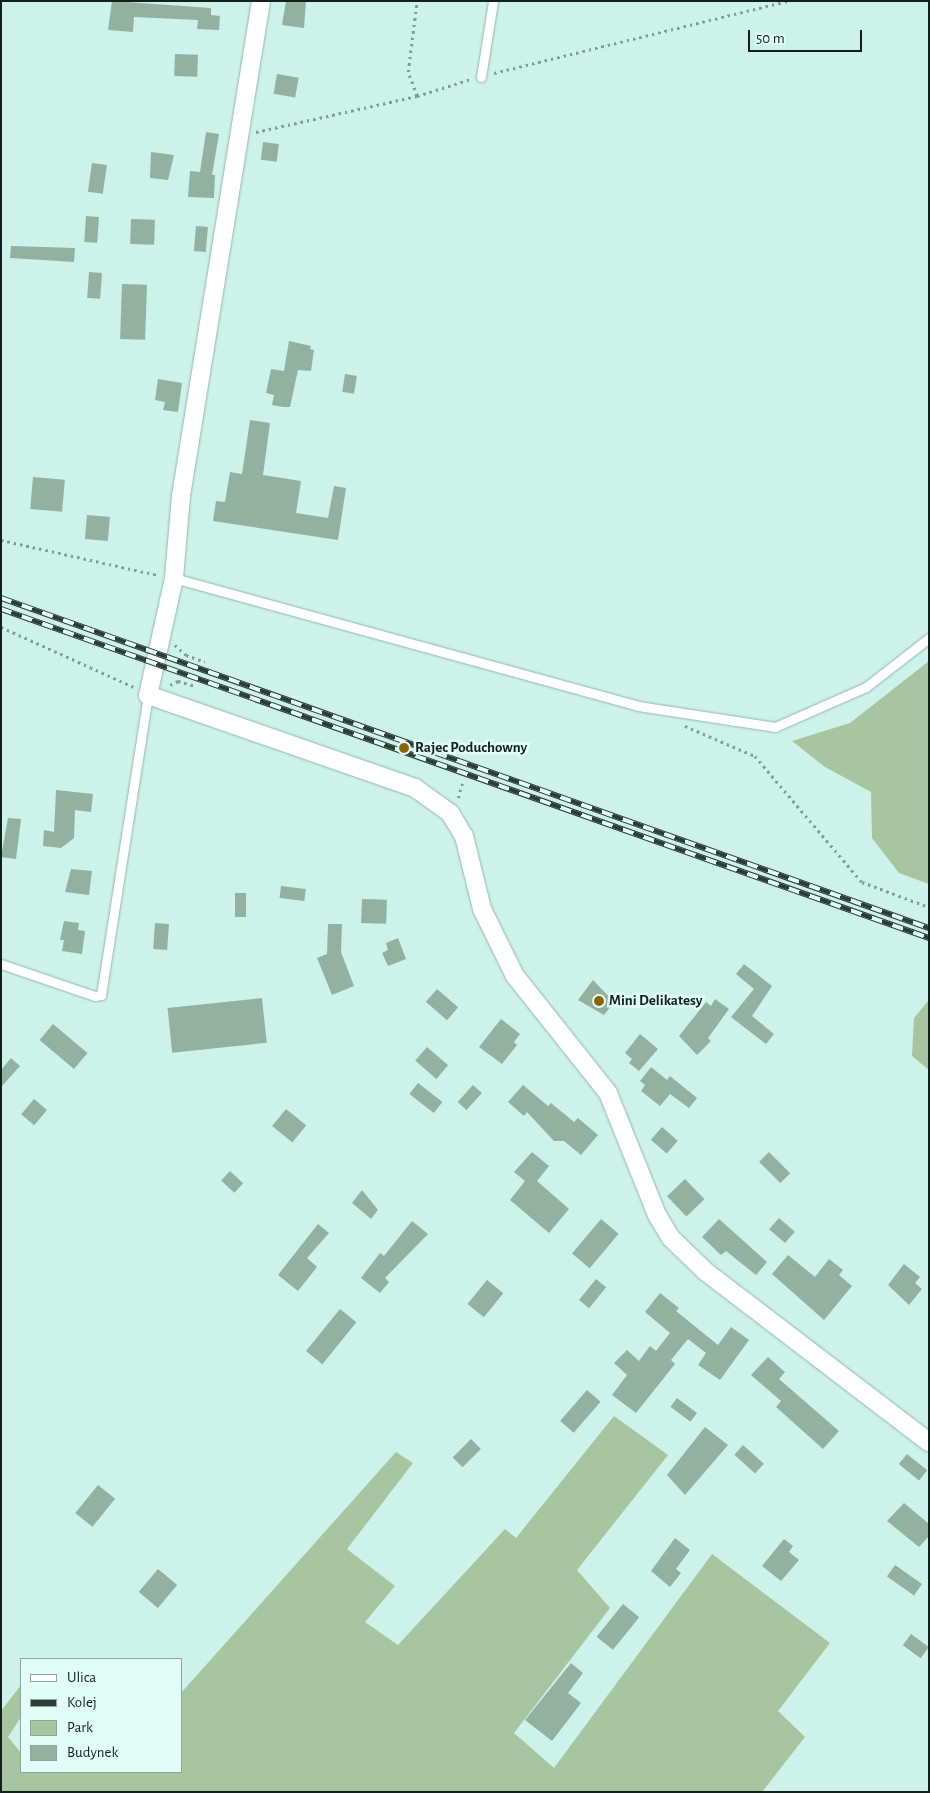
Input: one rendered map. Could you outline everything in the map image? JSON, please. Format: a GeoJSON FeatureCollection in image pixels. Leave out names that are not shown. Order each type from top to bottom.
{"type":"FeatureCollection","features":[{"type":"Feature","properties":{"kind":"street"},"geometry":{"type":"LineString","coordinates":[[260,1],[181,496],[174,578],[148,695],[415,788],[450,813],[464,836],[482,909],[515,976],[608,1093],[657,1215],[671,1238],[705,1271],[929,1442]]}},
{"type":"Feature","properties":{"kind":"lane"},"geometry":{"type":"LineString","coordinates":[[481,76],[493,1]]}},
{"type":"Feature","properties":{"kind":"lane"},"geometry":{"type":"LineString","coordinates":[[174,578],[638,706],[775,727],[866,687],[929,638]]}},
{"type":"Feature","properties":{"kind":"lane"},"geometry":{"type":"LineString","coordinates":[[1,964],[95,996],[101,995],[148,695]]}},
{"type":"Feature","properties":{"kind":"path"},"geometry":{"type":"LineString","coordinates":[[417,96],[408,72],[418,1]]}},
{"type":"Feature","properties":{"kind":"path"},"geometry":{"type":"LineString","coordinates":[[240,135],[417,96],[481,76],[786,1]]}},
{"type":"Feature","properties":{"kind":"path"},"geometry":{"type":"LineString","coordinates":[[1,540],[174,578]]}},
{"type":"Feature","properties":{"kind":"path"},"geometry":{"type":"LineString","coordinates":[[1,626],[116,676],[148,695]]}},
{"type":"Feature","properties":{"kind":"path"},"geometry":{"type":"LineString","coordinates":[[162,634],[186,655],[205,662]]}},
{"type":"Feature","properties":{"kind":"path"},"geometry":{"type":"LineString","coordinates":[[683,725],[755,756],[862,882],[929,907]]}},
{"type":"Feature","properties":{"kind":"green space"},"geometry":{"type":"Polygon","coordinates":[[[929,661],[929,884],[899,873],[872,838],[871,792],[825,767],[792,741],[850,723],[929,661]]]}},
{"type":"Feature","properties":{"kind":"green space"},"geometry":{"type":"Polygon","coordinates":[[[929,1000],[929,1070],[912,1056],[914,1018],[929,1000]]]}},
{"type":"Feature","properties":{"kind":"green space"},"geometry":{"type":"Polygon","coordinates":[[[614,1416],[668,1455],[577,1570],[610,1608],[514,1733],[554,1768],[712,1554],[830,1643],[778,1711],[805,1737],[762,1792],[1,1792],[1,1711],[20,1686],[20,1719],[8,1737],[20,1752],[20,1773],[182,1773],[182,1692],[396,1452],[413,1463],[347,1549],[395,1586],[365,1622],[398,1645],[505,1529],[516,1538],[614,1416]]]}},
{"type":"Feature","properties":{"kind":"building"},"geometry":{"type":"Polygon","coordinates":[[[112,1],[211,8],[211,15],[220,16],[219,30],[197,29],[198,20],[134,17],[133,32],[108,30],[112,1]]]}},
{"type":"Feature","properties":{"kind":"building"},"geometry":{"type":"Polygon","coordinates":[[[286,1],[306,1],[304,28],[282,25],[286,1]]]}},
{"type":"Feature","properties":{"kind":"building"},"geometry":{"type":"Polygon","coordinates":[[[175,54],[198,55],[197,77],[174,76],[175,54]]]}},
{"type":"Feature","properties":{"kind":"building"},"geometry":{"type":"Polygon","coordinates":[[[277,74],[299,78],[295,98],[274,94],[277,74]]]}},
{"type":"Feature","properties":{"kind":"building"},"geometry":{"type":"Polygon","coordinates":[[[206,132],[219,134],[212,175],[215,175],[214,198],[188,197],[190,171],[200,172],[206,132]]]}},
{"type":"Feature","properties":{"kind":"building"},"geometry":{"type":"Polygon","coordinates":[[[263,142],[279,144],[277,162],[261,160],[263,142]]]}},
{"type":"Feature","properties":{"kind":"building"},"geometry":{"type":"Polygon","coordinates":[[[151,152],[174,155],[168,180],[150,178],[151,152]]]}},
{"type":"Feature","properties":{"kind":"building"},"geometry":{"type":"Polygon","coordinates":[[[92,163],[107,165],[103,194],[88,192],[92,163]]]}},
{"type":"Feature","properties":{"kind":"building"},"geometry":{"type":"Polygon","coordinates":[[[86,216],[99,217],[97,243],[84,242],[86,216]]]}},
{"type":"Feature","properties":{"kind":"building"},"geometry":{"type":"Polygon","coordinates":[[[131,219],[155,220],[154,245],[130,244],[131,219]]]}},
{"type":"Feature","properties":{"kind":"building"},"geometry":{"type":"Polygon","coordinates":[[[196,226],[208,227],[206,252],[194,251],[196,226]]]}},
{"type":"Feature","properties":{"kind":"building"},"geometry":{"type":"Polygon","coordinates":[[[11,246],[75,248],[74,262],[10,258],[11,246]]]}},
{"type":"Feature","properties":{"kind":"building"},"geometry":{"type":"Polygon","coordinates":[[[89,272],[102,273],[100,299],[87,298],[89,272]]]}},
{"type":"Feature","properties":{"kind":"building"},"geometry":{"type":"Polygon","coordinates":[[[122,284],[147,285],[145,340],[120,339],[122,284]]]}},
{"type":"Feature","properties":{"kind":"building"},"geometry":{"type":"Polygon","coordinates":[[[289,341],[311,346],[310,349],[314,350],[311,371],[298,370],[290,407],[283,407],[272,405],[274,395],[266,393],[271,369],[284,371],[289,341]]]}},
{"type":"Feature","properties":{"kind":"building"},"geometry":{"type":"Polygon","coordinates":[[[345,374],[357,376],[354,394],[342,392],[345,374]]]}},
{"type":"Feature","properties":{"kind":"building"},"geometry":{"type":"Polygon","coordinates":[[[158,379],[182,383],[178,412],[163,410],[165,402],[155,400],[158,379]]]}},
{"type":"Feature","properties":{"kind":"building"},"geometry":{"type":"Polygon","coordinates":[[[250,420],[270,423],[263,475],[301,481],[296,513],[328,518],[334,486],[346,488],[338,540],[213,521],[216,501],[225,502],[230,472],[242,474],[250,420]]]}},
{"type":"Feature","properties":{"kind":"building"},"geometry":{"type":"Polygon","coordinates":[[[33,477],[65,480],[62,512],[30,509],[33,477]]]}},
{"type":"Feature","properties":{"kind":"building"},"geometry":{"type":"Polygon","coordinates":[[[87,515],[110,517],[108,541],[85,539],[87,515]]]}},
{"type":"Feature","properties":{"kind":"building"},"geometry":{"type":"Polygon","coordinates":[[[56,790],[93,794],[91,812],[75,810],[74,838],[61,848],[43,846],[44,830],[54,832],[56,790]]]}},
{"type":"Feature","properties":{"kind":"building"},"geometry":{"type":"Polygon","coordinates":[[[8,818],[21,819],[16,859],[1,857],[8,818]]]}},
{"type":"Feature","properties":{"kind":"building"},"geometry":{"type":"Polygon","coordinates":[[[71,869],[92,871],[89,895],[65,892],[71,869]]]}},
{"type":"Feature","properties":{"kind":"building"},"geometry":{"type":"Polygon","coordinates":[[[281,886],[306,889],[304,901],[280,898],[281,886]]]}},
{"type":"Feature","properties":{"kind":"building"},"geometry":{"type":"Polygon","coordinates":[[[235,893],[246,893],[246,917],[235,917],[235,893]]]}},
{"type":"Feature","properties":{"kind":"building"},"geometry":{"type":"Polygon","coordinates":[[[362,899],[387,900],[386,924],[361,923],[362,899]]]}},
{"type":"Feature","properties":{"kind":"building"},"geometry":{"type":"Polygon","coordinates":[[[64,921],[79,923],[78,930],[85,931],[82,954],[62,951],[64,940],[60,940],[64,921]]]}},
{"type":"Feature","properties":{"kind":"building"},"geometry":{"type":"Polygon","coordinates":[[[155,923],[169,924],[167,950],[153,949],[155,923]]]}},
{"type":"Feature","properties":{"kind":"building"},"geometry":{"type":"Polygon","coordinates":[[[328,924],[342,924],[341,952],[354,986],[332,995],[317,958],[327,954],[328,924]]]}},
{"type":"Feature","properties":{"kind":"building"},"geometry":{"type":"Polygon","coordinates":[[[398,938],[406,959],[388,966],[382,953],[388,950],[386,943],[398,938]]]}},
{"type":"Feature","properties":{"kind":"building"},"geometry":{"type":"Polygon","coordinates":[[[744,964],[772,986],[752,1016],[774,1034],[766,1044],[731,1017],[754,989],[736,974],[744,964]]]}},
{"type":"Feature","properties":{"kind":"building"},"geometry":{"type":"Polygon","coordinates":[[[593,980],[614,1002],[604,1015],[578,1000],[593,980]]]}},
{"type":"Feature","properties":{"kind":"building"},"geometry":{"type":"Polygon","coordinates":[[[437,989],[458,1007],[447,1020],[426,1002],[437,989]]]}},
{"type":"Feature","properties":{"kind":"building"},"geometry":{"type":"Polygon","coordinates":[[[262,998],[267,1043],[172,1053],[168,1008],[262,998]]]}},
{"type":"Feature","properties":{"kind":"building"},"geometry":{"type":"Polygon","coordinates":[[[715,999],[729,1009],[708,1038],[711,1041],[697,1055],[679,1036],[706,1002],[711,1006],[715,999]]]}},
{"type":"Feature","properties":{"kind":"building"},"geometry":{"type":"Polygon","coordinates":[[[501,1019],[520,1034],[514,1042],[517,1045],[502,1064],[479,1047],[501,1019]]]}},
{"type":"Feature","properties":{"kind":"building"},"geometry":{"type":"Polygon","coordinates":[[[53,1024],[87,1053],[74,1069],[40,1040],[53,1024]]]}},
{"type":"Feature","properties":{"kind":"building"},"geometry":{"type":"Polygon","coordinates":[[[640,1034],[658,1049],[639,1071],[629,1063],[632,1059],[625,1053],[640,1034]]]}},
{"type":"Feature","properties":{"kind":"building"},"geometry":{"type":"Polygon","coordinates":[[[427,1047],[448,1065],[436,1079],[415,1061],[427,1047]]]}},
{"type":"Feature","properties":{"kind":"building"},"geometry":{"type":"Polygon","coordinates":[[[11,1058],[20,1066],[1,1087],[1,1070],[11,1058]]]}},
{"type":"Feature","properties":{"kind":"building"},"geometry":{"type":"Polygon","coordinates":[[[651,1067],[667,1080],[670,1076],[697,1098],[689,1108],[670,1094],[660,1106],[641,1091],[645,1085],[640,1081],[651,1067]]]}},
{"type":"Feature","properties":{"kind":"building"},"geometry":{"type":"Polygon","coordinates":[[[418,1083],[442,1102],[434,1113],[409,1094],[418,1083]]]}},
{"type":"Feature","properties":{"kind":"building"},"geometry":{"type":"Polygon","coordinates":[[[473,1085],[482,1093],[467,1110],[458,1102],[473,1085]]]}},
{"type":"Feature","properties":{"kind":"building"},"geometry":{"type":"Polygon","coordinates":[[[523,1085],[548,1106],[551,1103],[574,1122],[578,1118],[598,1135],[581,1155],[564,1141],[554,1141],[527,1112],[524,1116],[508,1102],[523,1085]]]}},
{"type":"Feature","properties":{"kind":"building"},"geometry":{"type":"Polygon","coordinates":[[[34,1099],[47,1110],[34,1125],[21,1114],[34,1099]]]}},
{"type":"Feature","properties":{"kind":"building"},"geometry":{"type":"Polygon","coordinates":[[[286,1109],[306,1125],[292,1142],[272,1126],[286,1109]]]}},
{"type":"Feature","properties":{"kind":"building"},"geometry":{"type":"Polygon","coordinates":[[[662,1127],[678,1141],[667,1154],[651,1140],[662,1127]]]}},
{"type":"Feature","properties":{"kind":"building"},"geometry":{"type":"Polygon","coordinates":[[[532,1152],[549,1166],[537,1181],[569,1209],[549,1233],[510,1200],[525,1181],[514,1172],[532,1152]]]}},
{"type":"Feature","properties":{"kind":"building"},"geometry":{"type":"Polygon","coordinates":[[[769,1152],[790,1173],[780,1183],[759,1162],[769,1152]]]}},
{"type":"Feature","properties":{"kind":"building"},"geometry":{"type":"Polygon","coordinates":[[[230,1171],[243,1183],[234,1193],[221,1181],[230,1171]]]}},
{"type":"Feature","properties":{"kind":"building"},"geometry":{"type":"Polygon","coordinates":[[[685,1179],[704,1199],[686,1217],[667,1196],[685,1179]]]}},
{"type":"Feature","properties":{"kind":"building"},"geometry":{"type":"Polygon","coordinates":[[[362,1190],[378,1210],[371,1219],[352,1203],[362,1190]]]}},
{"type":"Feature","properties":{"kind":"building"},"geometry":{"type":"Polygon","coordinates":[[[779,1218],[795,1232],[785,1243],[769,1229],[779,1218]]]}},
{"type":"Feature","properties":{"kind":"building"},"geometry":{"type":"Polygon","coordinates":[[[601,1219],[619,1234],[590,1268],[572,1253],[601,1219]]]}},
{"type":"Feature","properties":{"kind":"building"},"geometry":{"type":"Polygon","coordinates":[[[719,1219],[767,1262],[756,1275],[726,1251],[721,1255],[702,1237],[719,1219]]]}},
{"type":"Feature","properties":{"kind":"building"},"geometry":{"type":"Polygon","coordinates":[[[412,1221],[428,1234],[385,1278],[389,1282],[380,1293],[361,1278],[380,1253],[384,1256],[412,1221]]]}},
{"type":"Feature","properties":{"kind":"building"},"geometry":{"type":"Polygon","coordinates":[[[318,1224],[329,1233],[307,1258],[317,1267],[298,1291],[278,1275],[318,1224]]]}},
{"type":"Feature","properties":{"kind":"building"},"geometry":{"type":"Polygon","coordinates":[[[788,1255],[815,1277],[829,1259],[843,1270],[839,1275],[852,1286],[824,1320],[772,1274],[788,1255]]]}},
{"type":"Feature","properties":{"kind":"building"},"geometry":{"type":"Polygon","coordinates":[[[904,1264],[920,1277],[915,1283],[922,1289],[909,1305],[888,1285],[904,1264]]]}},
{"type":"Feature","properties":{"kind":"building"},"geometry":{"type":"Polygon","coordinates":[[[596,1279],[606,1287],[589,1308],[579,1300],[596,1279]]]}},
{"type":"Feature","properties":{"kind":"building"},"geometry":{"type":"Polygon","coordinates":[[[487,1280],[503,1293],[484,1317],[467,1304],[487,1280]]]}},
{"type":"Feature","properties":{"kind":"building"},"geometry":{"type":"Polygon","coordinates":[[[660,1293],[679,1308],[676,1311],[718,1345],[731,1327],[749,1340],[720,1380],[698,1365],[706,1353],[688,1339],[671,1360],[675,1364],[636,1413],[612,1395],[627,1375],[614,1363],[627,1350],[639,1361],[650,1346],[656,1351],[670,1333],[645,1312],[660,1293]]]}},
{"type":"Feature","properties":{"kind":"building"},"geometry":{"type":"Polygon","coordinates":[[[340,1309],[356,1322],[322,1364],[306,1351],[340,1309]]]}},
{"type":"Feature","properties":{"kind":"building"},"geometry":{"type":"Polygon","coordinates":[[[768,1357],[785,1372],[779,1379],[839,1431],[823,1449],[776,1407],[781,1401],[751,1375],[768,1357]]]}},
{"type":"Feature","properties":{"kind":"building"},"geometry":{"type":"Polygon","coordinates":[[[587,1390],[601,1402],[574,1433],[560,1421],[587,1390]]]}},
{"type":"Feature","properties":{"kind":"building"},"geometry":{"type":"Polygon","coordinates":[[[677,1398],[697,1413],[690,1422],[670,1407],[677,1398]]]}},
{"type":"Feature","properties":{"kind":"building"},"geometry":{"type":"Polygon","coordinates":[[[705,1427],[728,1445],[685,1495],[667,1475],[705,1427]]]}},
{"type":"Feature","properties":{"kind":"building"},"geometry":{"type":"Polygon","coordinates":[[[471,1439],[481,1449],[463,1467],[453,1457],[471,1439]]]}},
{"type":"Feature","properties":{"kind":"building"},"geometry":{"type":"Polygon","coordinates":[[[743,1445],[764,1464],[755,1473],[734,1455],[743,1445]]]}},
{"type":"Feature","properties":{"kind":"building"},"geometry":{"type":"Polygon","coordinates":[[[907,1454],[927,1470],[919,1480],[899,1464],[907,1454]]]}},
{"type":"Feature","properties":{"kind":"building"},"geometry":{"type":"Polygon","coordinates":[[[98,1485],[115,1499],[92,1527],[75,1513],[98,1485]]]}},
{"type":"Feature","properties":{"kind":"building"},"geometry":{"type":"Polygon","coordinates":[[[904,1503],[929,1524],[929,1536],[919,1547],[887,1521],[904,1503]]]}},
{"type":"Feature","properties":{"kind":"building"},"geometry":{"type":"Polygon","coordinates":[[[675,1538],[690,1550],[676,1569],[681,1573],[670,1587],[651,1571],[675,1538]]]}},
{"type":"Feature","properties":{"kind":"building"},"geometry":{"type":"Polygon","coordinates":[[[784,1539],[793,1546],[789,1552],[799,1560],[781,1581],[762,1566],[784,1539]]]}},
{"type":"Feature","properties":{"kind":"building"},"geometry":{"type":"Polygon","coordinates":[[[895,1565],[922,1584],[914,1595],[887,1576],[895,1565]]]}},
{"type":"Feature","properties":{"kind":"building"},"geometry":{"type":"Polygon","coordinates":[[[158,1569],[177,1585],[158,1608],[139,1592],[158,1569]]]}},
{"type":"Feature","properties":{"kind":"building"},"geometry":{"type":"Polygon","coordinates":[[[623,1604],[639,1617],[613,1650],[597,1637],[623,1604]]]}},
{"type":"Feature","properties":{"kind":"building"},"geometry":{"type":"Polygon","coordinates":[[[911,1634],[929,1647],[921,1658],[903,1645],[911,1634]]]}},
{"type":"Feature","properties":{"kind":"building"},"geometry":{"type":"Polygon","coordinates":[[[571,1663],[583,1673],[568,1693],[581,1703],[552,1741],[525,1720],[571,1663]]]}},
{"type":"Feature","properties":{"kind":"railway"},"geometry":{"type":"LineString","coordinates":[[1,598],[929,928]]}},
{"type":"Feature","properties":{"kind":"railway"},"geometry":{"type":"LineString","coordinates":[[1,609],[929,938]]}},
{"type":"Feature","properties":{"kind":"place","name":"Rajec Poduchowny"},"geometry":{"type":"Point","coordinates":[404,748]}},
{"type":"Feature","properties":{"kind":"place","name":"Mini Delikatesy"},"geometry":{"type":"Point","coordinates":[599,1001]}}]}
